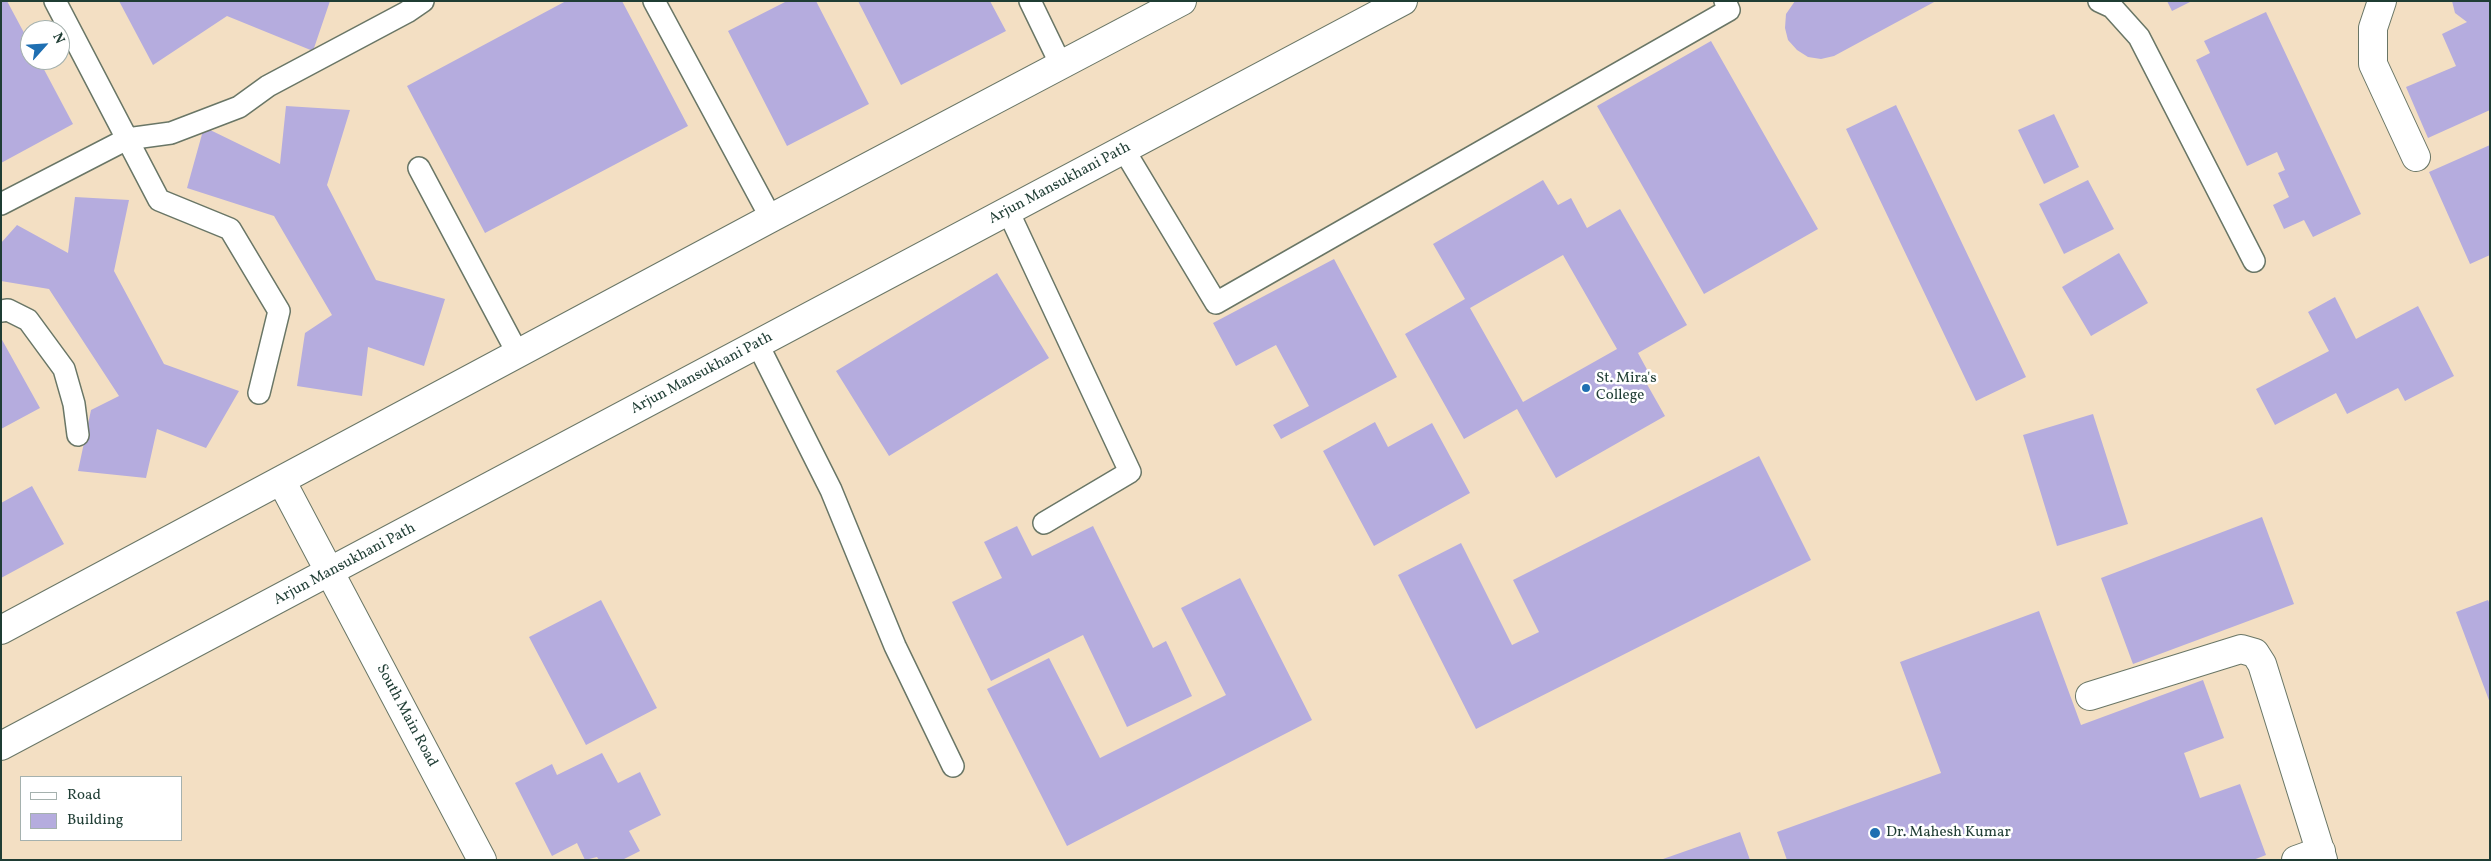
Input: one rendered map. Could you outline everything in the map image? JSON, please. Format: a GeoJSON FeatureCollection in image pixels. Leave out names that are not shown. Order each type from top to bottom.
{"type":"FeatureCollection","features":[{"type":"Feature","properties":{"kind":"main road"},"geometry":{"type":"LineString","coordinates":[[1,630],[282,482],[771,218],[1182,1]]}},
{"type":"Feature","properties":{"kind":"main road","name":"Arjun Mansukhani Path"},"geometry":{"type":"LineString","coordinates":[[1,746],[1403,1]]}},
{"type":"Feature","properties":{"kind":"main road"},"geometry":{"type":"LineString","coordinates":[[2382,1],[2373,28],[2373,64],[2416,157]]}},
{"type":"Feature","properties":{"kind":"main road","name":"South Main Road"},"geometry":{"type":"LineString","coordinates":[[282,482],[482,860]]}},
{"type":"Feature","properties":{"kind":"main road"},"geometry":{"type":"LineString","coordinates":[[2090,696],[2241,649],[2256,653],[2262,664],[2313,857]]}},
{"type":"Feature","properties":{"kind":"lane"},"geometry":{"type":"LineString","coordinates":[[55,1],[159,200],[230,229],[279,311],[260,393]]}},
{"type":"Feature","properties":{"kind":"lane"},"geometry":{"type":"LineString","coordinates":[[1,204],[127,139],[171,132],[239,107],[268,86],[408,12],[423,1]]}},
{"type":"Feature","properties":{"kind":"lane"},"geometry":{"type":"LineString","coordinates":[[654,1],[771,218]]}},
{"type":"Feature","properties":{"kind":"lane"},"geometry":{"type":"LineString","coordinates":[[1030,1],[1061,65]]}},
{"type":"Feature","properties":{"kind":"lane"},"geometry":{"type":"LineString","coordinates":[[1124,150],[1216,303],[1729,10],[1725,1]]}},
{"type":"Feature","properties":{"kind":"lane"},"geometry":{"type":"LineString","coordinates":[[2099,1],[2112,7],[2139,37],[2254,261]]}},
{"type":"Feature","properties":{"kind":"lane"},"geometry":{"type":"LineString","coordinates":[[419,168],[518,354]]}},
{"type":"Feature","properties":{"kind":"lane"},"geometry":{"type":"LineString","coordinates":[[1008,211],[1130,472],[1044,523]]}},
{"type":"Feature","properties":{"kind":"lane"},"geometry":{"type":"LineString","coordinates":[[1,311],[8,310],[28,320],[64,369],[74,404],[78,435]]}},
{"type":"Feature","properties":{"kind":"lane"},"geometry":{"type":"LineString","coordinates":[[758,345],[831,490],[895,646],[953,766]]}},
{"type":"Feature","properties":{"kind":"building"},"geometry":{"type":"Polygon","coordinates":[[[1,1],[7,1],[20,25],[20,70],[44,70],[73,124],[1,163],[1,1]]]}},
{"type":"Feature","properties":{"kind":"building"},"geometry":{"type":"Polygon","coordinates":[[[119,1],[330,1],[313,51],[227,16],[153,65],[119,1]]]}},
{"type":"Feature","properties":{"kind":"building"},"geometry":{"type":"Polygon","coordinates":[[[566,1],[622,1],[688,126],[485,233],[407,86],[566,1]]]}},
{"type":"Feature","properties":{"kind":"building"},"geometry":{"type":"Polygon","coordinates":[[[787,1],[816,1],[869,104],[787,146],[728,31],[787,1]]]}},
{"type":"Feature","properties":{"kind":"building"},"geometry":{"type":"Polygon","coordinates":[[[858,1],[990,1],[1006,31],[901,85],[858,1]]]}},
{"type":"Feature","properties":{"kind":"building"},"geometry":{"type":"Polygon","coordinates":[[[1795,1],[1936,1],[1834,56],[1821,59],[1808,57],[1797,50],[1788,40],[1785,28],[1786,14],[1795,1]]]}},
{"type":"Feature","properties":{"kind":"building"},"geometry":{"type":"Polygon","coordinates":[[[2167,1],[2192,1],[2172,11],[2167,1]]]}},
{"type":"Feature","properties":{"kind":"building"},"geometry":{"type":"Polygon","coordinates":[[[2452,1],[2490,1],[2490,110],[2428,138],[2406,87],[2456,66],[2442,34],[2467,22],[2455,13],[2452,1]]]}},
{"type":"Feature","properties":{"kind":"building"},"geometry":{"type":"Polygon","coordinates":[[[2266,12],[2361,214],[2313,237],[2304,220],[2284,229],[2273,205],[2289,197],[2278,173],[2285,170],[2277,152],[2247,166],[2196,60],[2210,53],[2204,41],[2266,12]]]}},
{"type":"Feature","properties":{"kind":"building"},"geometry":{"type":"Polygon","coordinates":[[[1711,41],[1818,229],[1704,294],[1597,106],[1711,41]]]}},
{"type":"Feature","properties":{"kind":"building"},"geometry":{"type":"Polygon","coordinates":[[[1896,105],[2026,377],[1976,401],[1846,129],[1896,105]]]}},
{"type":"Feature","properties":{"kind":"building"},"geometry":{"type":"Polygon","coordinates":[[[286,106],[350,110],[327,185],[376,280],[445,299],[424,366],[368,347],[362,396],[297,386],[305,333],[332,315],[274,216],[187,188],[204,127],[280,164],[286,106]]]}},
{"type":"Feature","properties":{"kind":"building"},"geometry":{"type":"Polygon","coordinates":[[[2054,114],[2079,167],[2044,184],[2018,130],[2054,114]]]}},
{"type":"Feature","properties":{"kind":"building"},"geometry":{"type":"Polygon","coordinates":[[[2490,145],[2490,255],[2470,264],[2429,172],[2490,145]]]}},
{"type":"Feature","properties":{"kind":"building"},"geometry":{"type":"Polygon","coordinates":[[[1543,180],[1558,205],[1571,198],[1587,228],[1620,209],[1687,325],[1638,353],[1650,375],[1644,379],[1665,416],[1556,478],[1517,409],[1464,439],[1405,334],[1465,299],[1433,244],[1543,180]],[[1563,255],[1470,308],[1523,402],[1617,349],[1563,255]]]}},
{"type":"Feature","properties":{"kind":"building"},"geometry":{"type":"Polygon","coordinates":[[[2088,180],[2114,229],[2064,254],[2039,204],[2088,180]]]}},
{"type":"Feature","properties":{"kind":"building"},"geometry":{"type":"Polygon","coordinates":[[[75,197],[129,200],[114,271],[164,364],[239,391],[206,448],[157,429],[146,478],[78,471],[91,410],[119,396],[49,289],[1,281],[1,243],[17,225],[68,253],[75,197]]]}},
{"type":"Feature","properties":{"kind":"building"},"geometry":{"type":"Polygon","coordinates":[[[2119,253],[2148,303],[2091,336],[2062,287],[2119,253]]]}},
{"type":"Feature","properties":{"kind":"building"},"geometry":{"type":"Polygon","coordinates":[[[1334,259],[1397,377],[1281,439],[1273,425],[1309,406],[1276,345],[1236,366],[1213,323],[1334,259]]]}},
{"type":"Feature","properties":{"kind":"building"},"geometry":{"type":"Polygon","coordinates":[[[997,273],[1049,358],[889,456],[836,371],[997,273]]]}},
{"type":"Feature","properties":{"kind":"building"},"geometry":{"type":"Polygon","coordinates":[[[2335,297],[2356,339],[2418,306],[2454,376],[2405,401],[2398,388],[2347,414],[2336,393],[2275,425],[2256,389],[2329,351],[2308,312],[2335,297]]]}},
{"type":"Feature","properties":{"kind":"building"},"geometry":{"type":"Polygon","coordinates":[[[1,338],[40,408],[1,429],[1,338]]]}},
{"type":"Feature","properties":{"kind":"building"},"geometry":{"type":"Polygon","coordinates":[[[2093,414],[2128,524],[2057,546],[2023,435],[2093,414]]]}},
{"type":"Feature","properties":{"kind":"building"},"geometry":{"type":"Polygon","coordinates":[[[1375,422],[1388,447],[1432,423],[1470,493],[1374,546],[1323,451],[1375,422]]]}},
{"type":"Feature","properties":{"kind":"building"},"geometry":{"type":"Polygon","coordinates":[[[1759,456],[1811,560],[1476,729],[1398,575],[1461,543],[1512,645],[1539,632],[1513,580],[1759,456]]]}},
{"type":"Feature","properties":{"kind":"building"},"geometry":{"type":"Polygon","coordinates":[[[32,486],[64,544],[1,578],[1,503],[32,486]]]}},
{"type":"Feature","properties":{"kind":"building"},"geometry":{"type":"Polygon","coordinates":[[[2262,517],[2294,604],[2133,664],[2101,578],[2262,517]]]}},
{"type":"Feature","properties":{"kind":"building"},"geometry":{"type":"Polygon","coordinates":[[[1017,526],[1032,556],[1093,526],[1153,648],[1166,641],[1192,696],[1127,727],[1083,635],[991,681],[952,602],[1002,578],[984,542],[1017,526]]]}},
{"type":"Feature","properties":{"kind":"building"},"geometry":{"type":"Polygon","coordinates":[[[1240,578],[1312,720],[1067,846],[987,689],[1049,658],[1100,758],[1226,695],[1181,608],[1240,578]]]}},
{"type":"Feature","properties":{"kind":"building"},"geometry":{"type":"Polygon","coordinates":[[[601,600],[657,708],[586,745],[529,637],[601,600]]]}},
{"type":"Feature","properties":{"kind":"building"},"geometry":{"type":"Polygon","coordinates":[[[2488,600],[2490,604],[2490,703],[2456,612],[2488,600]]]}},
{"type":"Feature","properties":{"kind":"building"},"geometry":{"type":"Polygon","coordinates":[[[2039,611],[2081,725],[2203,680],[2224,738],[2184,753],[2200,798],[2240,784],[2266,855],[2253,860],[1787,860],[1777,832],[1941,773],[1900,662],[2039,611]]]}},
{"type":"Feature","properties":{"kind":"building"},"geometry":{"type":"Polygon","coordinates":[[[602,753],[618,783],[640,772],[661,815],[629,831],[640,851],[622,860],[599,860],[597,857],[585,860],[577,843],[552,856],[515,783],[552,764],[557,775],[602,753]]]}},
{"type":"Feature","properties":{"kind":"building"},"geometry":{"type":"Polygon","coordinates":[[[1740,832],[1750,860],[1663,860],[1663,859],[1740,832]]]}},
{"type":"Feature","properties":{"kind":"place","name":"St. Mira's College"},"geometry":{"type":"Point","coordinates":[1586,388]}},
{"type":"Feature","properties":{"kind":"place","name":"Dr. Mahesh Kumar"},"geometry":{"type":"Point","coordinates":[1875,833]}}]}
